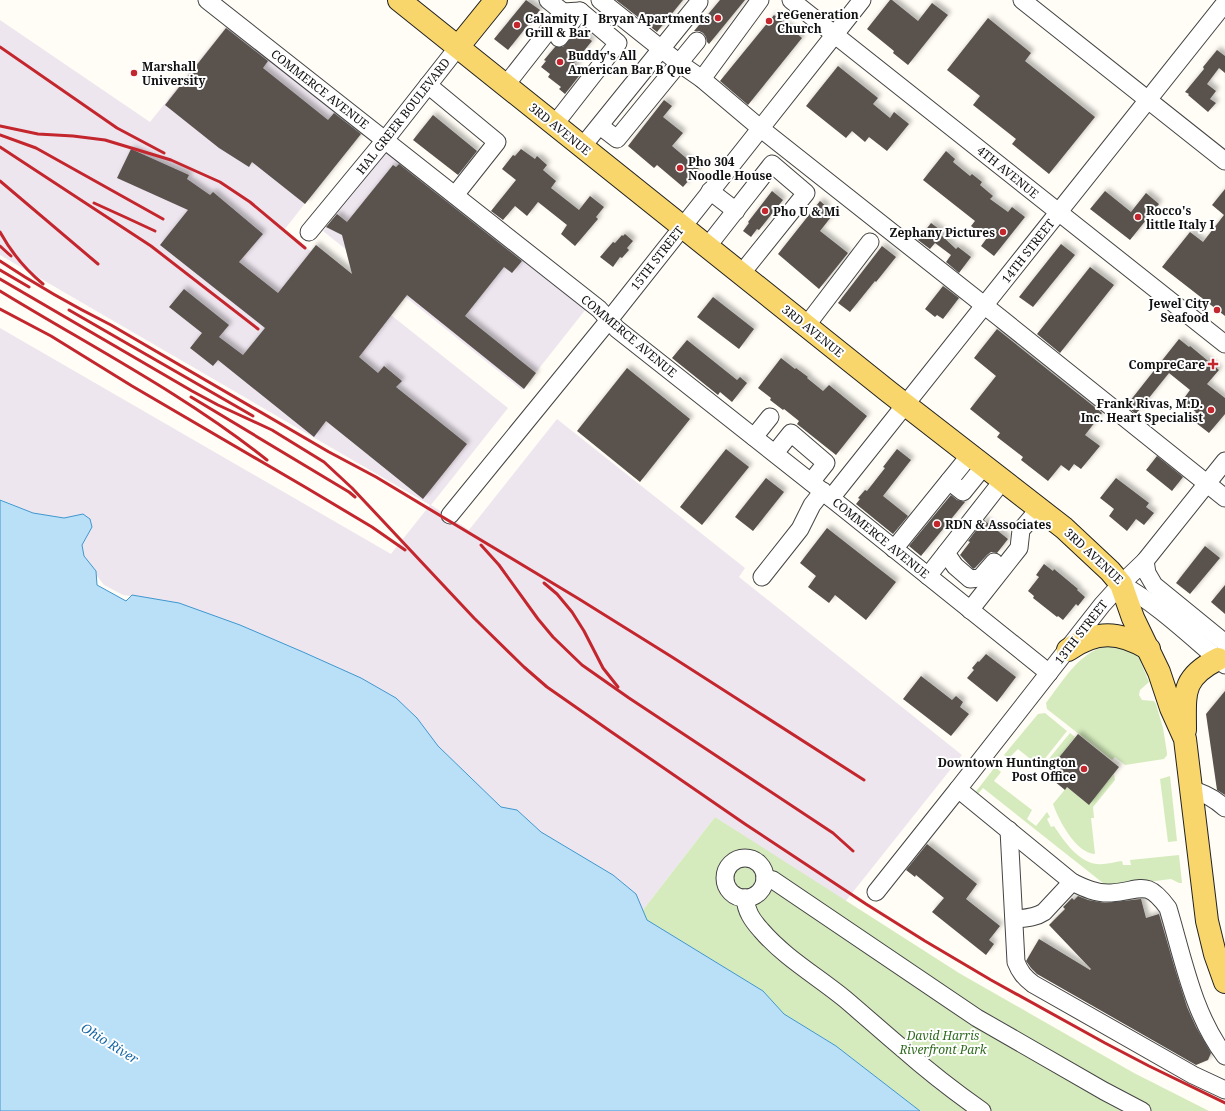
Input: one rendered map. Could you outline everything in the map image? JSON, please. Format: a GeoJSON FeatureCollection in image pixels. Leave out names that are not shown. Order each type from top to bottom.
{"type":"FeatureCollection","features":[{"type":"Feature","properties":{"kind":"main road","name":"3RD AVENUE"},"geometry":{"type":"LineString","coordinates":[[398,0],[806,326],[1039,508],[1085,546],[1104,564],[1121,584]]}},
{"type":"Feature","properties":{"kind":"main road","name":"HAL GREER BOULEVARD"},"geometry":{"type":"LineString","coordinates":[[458,47],[496,0]]}},
{"type":"Feature","properties":{"kind":"main road"},"geometry":{"type":"LineString","coordinates":[[1121,584],[1133,618],[1149,649],[1185,739]]}},
{"type":"Feature","properties":{"kind":"main road"},"geometry":{"type":"LineString","coordinates":[[1068,650],[1088,638],[1099,635],[1110,635],[1132,640],[1149,649]]}},
{"type":"Feature","properties":{"kind":"main road"},"geometry":{"type":"LineString","coordinates":[[1223,655],[1200,670],[1187,688],[1185,695],[1185,739],[1207,921],[1215,954],[1225,982]]}},
{"type":"Feature","properties":{"kind":"street","name":"COMMERCE AVENUE"},"geometry":{"type":"LineString","coordinates":[[207,0],[599,309],[617,329],[775,453],[1049,673]]}},
{"type":"Feature","properties":{"kind":"street"},"geometry":{"type":"LineString","coordinates":[[548,0],[563,12],[580,12],[618,43]]}},
{"type":"Feature","properties":{"kind":"street"},"geometry":{"type":"LineString","coordinates":[[600,0],[679,63],[702,79],[760,128],[1225,498]]}},
{"type":"Feature","properties":{"kind":"street"},"geometry":{"type":"LineString","coordinates":[[702,79],[760,0]]}},
{"type":"Feature","properties":{"kind":"street","name":"4TH AVENUE"},"geometry":{"type":"LineString","coordinates":[[792,0],[1225,344]]}},
{"type":"Feature","properties":{"kind":"street","name":"15TH STREET"},"geometry":{"type":"LineString","coordinates":[[450,515],[609,320],[862,0]]}},
{"type":"Feature","properties":{"kind":"street"},"geometry":{"type":"LineString","coordinates":[[1022,0],[1225,161]]}},
{"type":"Feature","properties":{"kind":"street"},"geometry":{"type":"LineString","coordinates":[[582,148],[699,2]]}},
{"type":"Feature","properties":{"kind":"street","name":"14TH STREET"},"geometry":{"type":"LineString","coordinates":[[821,490],[905,404],[1225,3]]}},
{"type":"Feature","properties":{"kind":"street"},"geometry":{"type":"LineString","coordinates":[[505,86],[563,12]]}},
{"type":"Feature","properties":{"kind":"street"},"geometry":{"type":"LineString","coordinates":[[529,54],[544,52],[556,41],[580,12]]}},
{"type":"Feature","properties":{"kind":"street"},"geometry":{"type":"LineString","coordinates":[[554,125],[632,26]]}},
{"type":"Feature","properties":{"kind":"street"},"geometry":{"type":"LineString","coordinates":[[600,126],[617,139],[697,41]]}},
{"type":"Feature","properties":{"kind":"street","name":"HAL GREER BOULEVARD"},"geometry":{"type":"LineString","coordinates":[[309,232],[385,140],[458,47]]}},
{"type":"Feature","properties":{"kind":"street"},"geometry":{"type":"LineString","coordinates":[[428,84],[497,142],[455,195]]}},
{"type":"Feature","properties":{"kind":"street"},"geometry":{"type":"LineString","coordinates":[[707,247],[772,164],[806,193],[741,274]]}},
{"type":"Feature","properties":{"kind":"street"},"geometry":{"type":"LineString","coordinates":[[710,191],[736,211]]}},
{"type":"Feature","properties":{"kind":"street"},"geometry":{"type":"LineString","coordinates":[[806,326],[870,242]]}},
{"type":"Feature","properties":{"kind":"street"},"geometry":{"type":"LineString","coordinates":[[754,437],[770,417]]}},
{"type":"Feature","properties":{"kind":"street"},"geometry":{"type":"LineString","coordinates":[[762,577],[800,529],[821,490],[826,463],[791,433],[775,453]]}},
{"type":"Feature","properties":{"kind":"street"},"geometry":{"type":"LineString","coordinates":[[894,549],[949,481],[977,460]]}},
{"type":"Feature","properties":{"kind":"street","name":"13TH STREET"},"geometry":{"type":"LineString","coordinates":[[876,892],[1102,605],[1121,584],[1145,562],[1225,461]]}},
{"type":"Feature","properties":{"kind":"street"},"geometry":{"type":"LineString","coordinates":[[928,576],[1003,480]]}},
{"type":"Feature","properties":{"kind":"street"},"geometry":{"type":"LineString","coordinates":[[970,610],[1019,548],[1022,530],[1039,508]]}},
{"type":"Feature","properties":{"kind":"street"},"geometry":{"type":"LineString","coordinates":[[946,553],[954,566],[970,579],[980,578],[1005,548],[1019,548]]}},
{"type":"Feature","properties":{"kind":"street"},"geometry":{"type":"LineString","coordinates":[[1145,562],[1147,573],[1154,585],[1223,655]]}},
{"type":"Feature","properties":{"kind":"street","name":"3RD AVENUE"},"geometry":{"type":"LineString","coordinates":[[1121,584],[1136,592],[1223,655]]}},
{"type":"Feature","properties":{"kind":"street"},"geometry":{"type":"LineString","coordinates":[[958,789],[1072,882],[1097,892],[1110,893],[1141,888],[1153,891],[1168,908],[1198,1007],[1219,1049],[1225,1056]]}},
{"type":"Feature","properties":{"kind":"street"},"geometry":{"type":"LineString","coordinates":[[1192,790],[1210,796],[1225,808]]}},
{"type":"Feature","properties":{"kind":"street"},"geometry":{"type":"LineString","coordinates":[[1009,830],[1015,919],[1016,962],[1019,971],[1033,984],[1193,1075],[1225,1090]]}},
{"type":"Feature","properties":{"kind":"street"},"geometry":{"type":"LineString","coordinates":[[740,858],[754,860],[764,871],[765,878],[761,890],[757,894],[745,898],[732,893],[727,887],[725,880],[729,866],[740,858]]}},
{"type":"Feature","properties":{"kind":"street"},"geometry":{"type":"LineString","coordinates":[[765,878],[773,880],[977,1018],[1104,1091],[1142,1111]]}},
{"type":"Feature","properties":{"kind":"street"},"geometry":{"type":"LineString","coordinates":[[1015,919],[1038,916],[1044,912],[1072,882]]}},
{"type":"Feature","properties":{"kind":"street"},"geometry":{"type":"LineString","coordinates":[[745,898],[748,912],[752,919],[781,951],[844,998],[924,1066],[982,1111]]}},
{"type":"Feature","properties":{"kind":"shaded area"},"geometry":{"type":"Polygon","coordinates":[[[0,20],[150,122],[228,25],[362,132],[284,230],[508,408],[431,505],[469,530],[557,419],[745,568],[739,577],[962,755],[845,902],[715,817],[643,910],[636,894],[613,875],[541,832],[517,810],[501,807],[438,746],[417,718],[396,698],[361,678],[240,625],[179,603],[132,595],[123,595],[104,585],[97,576],[96,571],[84,556],[82,545],[92,527],[64,518],[33,513],[0,499],[0,328],[391,554],[430,505],[0,255],[0,20]]]}},
{"type":"Feature","properties":{"kind":"shaded area"},"geometry":{"type":"Polygon","coordinates":[[[387,152],[586,309],[522,390],[323,231],[387,152]]]}},
{"type":"Feature","properties":{"kind":"green space"},"geometry":{"type":"Polygon","coordinates":[[[1107,646],[1121,647],[1136,654],[1139,658],[1149,682],[1140,690],[1139,695],[1142,700],[1154,701],[1156,704],[1163,728],[1167,753],[1164,759],[1125,765],[1115,757],[1112,760],[1047,709],[1046,703],[1072,668],[1088,654],[1107,646]]]}},
{"type":"Feature","properties":{"kind":"green space"},"geometry":{"type":"Polygon","coordinates":[[[1045,713],[1067,731],[1039,766],[1018,749],[1010,757],[1006,757],[1004,755],[1038,714],[1045,713]]]}},
{"type":"Feature","properties":{"kind":"green space"},"geometry":{"type":"Polygon","coordinates":[[[1070,733],[1075,737],[1049,770],[1043,766],[1070,733]]]}},
{"type":"Feature","properties":{"kind":"green space"},"geometry":{"type":"Polygon","coordinates":[[[995,767],[1001,772],[994,781],[1032,810],[1027,819],[1036,826],[1047,812],[1050,817],[1047,819],[1051,827],[1054,826],[1072,850],[1084,859],[1097,864],[1122,861],[1123,865],[1131,865],[1130,860],[1179,855],[1182,883],[1171,879],[1108,887],[983,788],[977,795],[974,794],[995,767]]]}},
{"type":"Feature","properties":{"kind":"green space"},"geometry":{"type":"Polygon","coordinates":[[[1114,774],[1115,780],[1093,807],[1094,818],[1091,818],[1095,854],[1081,848],[1069,835],[1059,819],[1053,804],[1067,787],[1089,804],[1114,774]]]}},
{"type":"Feature","properties":{"kind":"green space"},"geometry":{"type":"Polygon","coordinates":[[[1170,776],[1177,841],[1168,842],[1160,779],[1170,776]]]}},
{"type":"Feature","properties":{"kind":"green space","name":"David Harris Riverfront Park"},"geometry":{"type":"Polygon","coordinates":[[[715,817],[959,973],[1134,1073],[1209,1111],[920,1111],[836,1046],[784,1014],[763,991],[647,920],[643,910],[715,817]]]}},
{"type":"Feature","properties":{"kind":"water","name":"Ohio River"},"geometry":{"type":"Polygon","coordinates":[[[0,500],[33,513],[64,518],[83,514],[90,519],[92,527],[82,545],[84,556],[96,571],[97,585],[126,601],[132,595],[179,603],[240,625],[303,652],[361,678],[396,698],[417,718],[438,746],[501,807],[517,810],[541,832],[613,875],[636,894],[647,920],[763,991],[784,1014],[836,1046],[920,1111],[0,1111],[0,500]]]}},
{"type":"Feature","properties":{"kind":"building","name":"Calamity J Grill & Bar"},"geometry":{"type":"Polygon","coordinates":[[[526,0],[540,10],[508,50],[494,39],[526,0]]]}},
{"type":"Feature","properties":{"kind":"building"},"geometry":{"type":"Polygon","coordinates":[[[616,0],[683,0],[657,32],[616,0]]]}},
{"type":"Feature","properties":{"kind":"building","name":"Bryan Apartments"},"geometry":{"type":"Polygon","coordinates":[[[720,0],[745,0],[709,44],[703,33],[694,31],[720,0]]]}},
{"type":"Feature","properties":{"kind":"building"},"geometry":{"type":"Polygon","coordinates":[[[890,0],[918,21],[932,3],[948,15],[908,65],[893,53],[894,51],[867,29],[890,0]]]}},
{"type":"Feature","properties":{"kind":"building"},"geometry":{"type":"Polygon","coordinates":[[[774,15],[802,38],[748,105],[720,81],[774,15]]]}},
{"type":"Feature","properties":{"kind":"building"},"geometry":{"type":"Polygon","coordinates":[[[988,18],[1031,53],[1025,61],[1095,117],[1049,174],[1012,144],[1016,139],[973,105],[980,96],[947,70],[988,18]]]}},
{"type":"Feature","properties":{"kind":"building"},"geometry":{"type":"Polygon","coordinates":[[[226,28],[268,61],[263,68],[328,120],[334,113],[361,134],[305,204],[252,162],[249,167],[219,148],[165,105],[226,28]]]}},
{"type":"Feature","properties":{"kind":"building","name":"Buddy's All American Bar B Que"},"geometry":{"type":"Polygon","coordinates":[[[578,30],[592,41],[574,63],[578,66],[573,71],[579,76],[565,94],[559,89],[561,87],[548,77],[550,74],[541,67],[546,61],[544,60],[555,47],[563,47],[578,30]]]}},
{"type":"Feature","properties":{"kind":"building"},"geometry":{"type":"Polygon","coordinates":[[[1217,50],[1225,56],[1225,73],[1219,68],[1207,84],[1216,91],[1210,99],[1216,103],[1208,112],[1185,92],[1217,50]]]}},
{"type":"Feature","properties":{"kind":"building"},"geometry":{"type":"Polygon","coordinates":[[[838,66],[878,98],[873,104],[890,118],[894,112],[909,124],[887,151],[869,137],[865,142],[852,131],[846,138],[806,106],[838,66]]]}},
{"type":"Feature","properties":{"kind":"building"},"geometry":{"type":"Polygon","coordinates":[[[664,100],[672,106],[663,117],[683,133],[672,146],[699,169],[683,187],[657,165],[654,168],[628,146],[664,100]]]}},
{"type":"Feature","properties":{"kind":"building"},"geometry":{"type":"Polygon","coordinates":[[[433,115],[477,151],[458,175],[413,140],[433,115]]]}},
{"type":"Feature","properties":{"kind":"building"},"geometry":{"type":"Polygon","coordinates":[[[131,149],[189,175],[187,179],[210,195],[213,192],[263,234],[239,262],[278,293],[316,245],[352,274],[342,235],[326,227],[337,214],[347,222],[393,165],[396,167],[399,164],[522,261],[512,273],[504,267],[465,316],[536,373],[524,389],[407,295],[359,357],[378,373],[384,366],[402,381],[396,387],[467,444],[423,499],[326,421],[314,437],[218,360],[213,366],[190,348],[202,333],[169,307],[184,289],[229,325],[219,337],[243,355],[265,328],[160,245],[188,210],[117,178],[131,149]]]}},
{"type":"Feature","properties":{"kind":"building"},"geometry":{"type":"Polygon","coordinates":[[[521,149],[535,159],[537,156],[547,165],[543,170],[556,181],[551,188],[579,210],[590,196],[604,207],[596,217],[598,219],[575,246],[561,234],[567,225],[538,202],[527,216],[515,206],[503,220],[491,211],[516,180],[502,169],[513,155],[515,156],[521,149]]]}},
{"type":"Feature","properties":{"kind":"building"},"geometry":{"type":"Polygon","coordinates":[[[946,151],[955,159],[953,162],[970,176],[972,174],[982,182],[980,185],[993,196],[990,199],[1008,212],[1012,207],[1025,217],[994,256],[981,246],[987,238],[971,226],[975,221],[923,180],[946,151]]]}},
{"type":"Feature","properties":{"kind":"building"},"geometry":{"type":"Polygon","coordinates":[[[1225,189],[1225,316],[1162,267],[1190,232],[1203,242],[1224,215],[1212,205],[1225,189]]]}},
{"type":"Feature","properties":{"kind":"building","name":"Pho U & Mi"},"geometry":{"type":"Polygon","coordinates":[[[772,191],[783,200],[759,230],[757,229],[751,237],[743,231],[749,223],[748,222],[772,191]]]}},
{"type":"Feature","properties":{"kind":"building"},"geometry":{"type":"Polygon","coordinates":[[[1105,191],[1131,212],[1146,193],[1159,204],[1130,240],[1090,209],[1105,191]]]}},
{"type":"Feature","properties":{"kind":"building"},"geometry":{"type":"Polygon","coordinates":[[[820,201],[827,207],[824,212],[831,217],[820,231],[848,253],[819,289],[778,254],[820,201]]]}},
{"type":"Feature","properties":{"kind":"building"},"geometry":{"type":"Polygon","coordinates":[[[931,223],[943,232],[941,235],[956,249],[958,247],[971,257],[959,273],[946,262],[951,255],[935,243],[930,249],[918,240],[931,223]]]}},
{"type":"Feature","properties":{"kind":"building"},"geometry":{"type":"Polygon","coordinates":[[[625,234],[633,241],[627,248],[629,250],[622,258],[620,257],[613,267],[600,257],[613,242],[615,243],[622,235],[623,236],[625,234]]]}},
{"type":"Feature","properties":{"kind":"building"},"geometry":{"type":"Polygon","coordinates":[[[1061,244],[1075,255],[1033,307],[1019,297],[1061,244]]]}},
{"type":"Feature","properties":{"kind":"building"},"geometry":{"type":"Polygon","coordinates":[[[882,246],[896,257],[850,312],[838,303],[882,246]]]}},
{"type":"Feature","properties":{"kind":"building"},"geometry":{"type":"Polygon","coordinates":[[[1090,267],[1114,285],[1060,353],[1037,334],[1090,267]]]}},
{"type":"Feature","properties":{"kind":"building"},"geometry":{"type":"Polygon","coordinates":[[[943,286],[959,298],[943,319],[937,315],[935,317],[925,309],[943,286]]]}},
{"type":"Feature","properties":{"kind":"building"},"geometry":{"type":"Polygon","coordinates":[[[713,297],[754,329],[739,349],[697,317],[713,297]]]}},
{"type":"Feature","properties":{"kind":"building"},"geometry":{"type":"Polygon","coordinates":[[[997,329],[1102,413],[1085,435],[1100,446],[1081,469],[1074,464],[1069,471],[1061,465],[1048,481],[1021,460],[1023,457],[997,437],[1000,433],[970,409],[996,376],[974,358],[997,329]]]}},
{"type":"Feature","properties":{"kind":"building"},"geometry":{"type":"Polygon","coordinates":[[[1179,339],[1189,347],[1190,346],[1219,370],[1207,384],[1225,398],[1225,414],[1209,433],[1191,419],[1196,412],[1182,401],[1190,390],[1169,373],[1136,414],[1126,406],[1179,339]]]}},
{"type":"Feature","properties":{"kind":"building"},"geometry":{"type":"Polygon","coordinates":[[[687,340],[737,380],[740,377],[747,383],[732,402],[720,392],[718,395],[672,358],[687,340]]]}},
{"type":"Feature","properties":{"kind":"building"},"geometry":{"type":"Polygon","coordinates":[[[781,358],[808,377],[807,378],[823,391],[829,385],[867,416],[836,455],[797,424],[799,421],[770,400],[771,398],[758,388],[781,358]]]}},
{"type":"Feature","properties":{"kind":"building"},"geometry":{"type":"Polygon","coordinates":[[[627,368],[690,419],[640,482],[577,431],[627,368]]]}},
{"type":"Feature","properties":{"kind":"building"},"geometry":{"type":"Polygon","coordinates":[[[726,449],[749,467],[702,525],[680,507],[726,449]]]}},
{"type":"Feature","properties":{"kind":"building"},"geometry":{"type":"Polygon","coordinates":[[[897,449],[911,460],[883,496],[908,516],[893,534],[856,504],[860,499],[858,498],[865,490],[867,491],[885,468],[883,467],[897,449]]]}},
{"type":"Feature","properties":{"kind":"building"},"geometry":{"type":"Polygon","coordinates":[[[1157,456],[1183,477],[1172,491],[1146,470],[1157,456]]]}},
{"type":"Feature","properties":{"kind":"building"},"geometry":{"type":"Polygon","coordinates":[[[766,478],[784,492],[753,531],[735,517],[766,478]]]}},
{"type":"Feature","properties":{"kind":"building"},"geometry":{"type":"Polygon","coordinates":[[[1116,478],[1149,503],[1146,507],[1154,513],[1144,525],[1136,519],[1127,531],[1109,516],[1114,509],[1100,498],[1116,478]]]}},
{"type":"Feature","properties":{"kind":"building","name":"RDN & Associates"},"geometry":{"type":"Polygon","coordinates":[[[951,495],[957,500],[965,502],[921,556],[909,546],[951,495]]]}},
{"type":"Feature","properties":{"kind":"building"},"geometry":{"type":"Polygon","coordinates":[[[984,520],[1008,539],[997,553],[991,552],[973,569],[960,555],[970,542],[968,541],[984,520]]]}},
{"type":"Feature","properties":{"kind":"building"},"geometry":{"type":"Polygon","coordinates":[[[827,528],[896,582],[866,620],[835,595],[829,603],[808,587],[816,576],[800,563],[827,528]]]}},
{"type":"Feature","properties":{"kind":"building"},"geometry":{"type":"Polygon","coordinates":[[[1205,546],[1220,558],[1190,594],[1176,583],[1205,546]]]}},
{"type":"Feature","properties":{"kind":"building"},"geometry":{"type":"Polygon","coordinates":[[[1044,564],[1053,571],[1054,569],[1078,589],[1077,590],[1085,597],[1078,606],[1076,604],[1063,620],[1033,598],[1034,596],[1028,591],[1039,577],[1036,575],[1044,564]]]}},
{"type":"Feature","properties":{"kind":"building"},"geometry":{"type":"Polygon","coordinates":[[[1225,585],[1225,614],[1211,602],[1225,585]]]}},
{"type":"Feature","properties":{"kind":"building"},"geometry":{"type":"Polygon","coordinates":[[[986,654],[1016,677],[997,702],[967,678],[974,670],[972,668],[986,654]]]}},
{"type":"Feature","properties":{"kind":"building"},"geometry":{"type":"Polygon","coordinates":[[[921,676],[952,700],[956,696],[963,702],[960,707],[969,714],[951,736],[903,699],[921,676]]]}},
{"type":"Feature","properties":{"kind":"building"},"geometry":{"type":"Polygon","coordinates":[[[1225,691],[1225,795],[1217,790],[1206,714],[1225,691]]]}},
{"type":"Feature","properties":{"kind":"building","name":"Downtown Huntington Post Office"},"geometry":{"type":"Polygon","coordinates":[[[1078,734],[1119,767],[1089,805],[1067,787],[1065,790],[1054,781],[1057,779],[1048,771],[1078,734]]]}},
{"type":"Feature","properties":{"kind":"building"},"geometry":{"type":"Polygon","coordinates":[[[927,844],[977,884],[966,899],[1000,926],[989,940],[994,944],[986,955],[932,912],[944,898],[916,875],[915,877],[906,870],[927,844]]]}},
{"type":"Feature","properties":{"kind":"building"},"geometry":{"type":"Polygon","coordinates":[[[1078,896],[1088,900],[1105,903],[1141,899],[1146,918],[1159,914],[1187,1007],[1196,1027],[1211,1053],[1208,1060],[1196,1065],[1037,974],[1031,968],[1026,961],[1039,939],[1090,970],[1091,969],[1049,925],[1065,909],[1063,907],[1072,898],[1074,900],[1078,896]]]}},
{"type":"Feature","properties":{"kind":"railway"},"geometry":{"type":"LineString","coordinates":[[0,47],[117,128],[164,153]]}},
{"type":"Feature","properties":{"kind":"railway"},"geometry":{"type":"LineString","coordinates":[[0,126],[38,134],[105,140],[171,160],[220,182],[250,202],[305,248]]}},
{"type":"Feature","properties":{"kind":"railway"},"geometry":{"type":"LineString","coordinates":[[0,135],[36,148],[163,219]]}},
{"type":"Feature","properties":{"kind":"railway"},"geometry":{"type":"LineString","coordinates":[[0,147],[151,246],[258,329]]}},
{"type":"Feature","properties":{"kind":"railway"},"geometry":{"type":"LineString","coordinates":[[0,181],[98,264]]}},
{"type":"Feature","properties":{"kind":"railway"},"geometry":{"type":"LineString","coordinates":[[94,203],[155,231]]}},
{"type":"Feature","properties":{"kind":"railway"},"geometry":{"type":"LineString","coordinates":[[0,232],[19,260],[43,284]]}},
{"type":"Feature","properties":{"kind":"railway"},"geometry":{"type":"LineString","coordinates":[[0,246],[11,256]]}},
{"type":"Feature","properties":{"kind":"railway"},"geometry":{"type":"LineString","coordinates":[[0,261],[55,295],[111,325],[329,452],[376,477],[579,599],[864,780]]}},
{"type":"Feature","properties":{"kind":"railway"},"geometry":{"type":"LineString","coordinates":[[0,270],[29,287]]}},
{"type":"Feature","properties":{"kind":"railway"},"geometry":{"type":"LineString","coordinates":[[0,279],[192,391],[272,430],[324,462],[352,488],[474,618],[524,667],[547,687],[745,824],[866,904],[991,980],[1105,1043],[1225,1103]]}},
{"type":"Feature","properties":{"kind":"railway"},"geometry":{"type":"LineString","coordinates":[[0,291],[170,392],[203,413],[267,460]]}},
{"type":"Feature","properties":{"kind":"railway"},"geometry":{"type":"LineString","coordinates":[[0,309],[51,336],[132,386],[305,487],[372,527],[405,550]]}},
{"type":"Feature","properties":{"kind":"railway"},"geometry":{"type":"LineString","coordinates":[[69,310],[253,416]]}},
{"type":"Feature","properties":{"kind":"railway"},"geometry":{"type":"LineString","coordinates":[[191,397],[355,497]]}},
{"type":"Feature","properties":{"kind":"railway"},"geometry":{"type":"LineString","coordinates":[[481,545],[499,565],[538,619],[553,637],[582,665],[629,698],[833,833],[853,851]]}},
{"type":"Feature","properties":{"kind":"railway"},"geometry":{"type":"LineString","coordinates":[[544,583],[557,594],[572,612],[584,631],[603,668],[618,687]]}},
{"type":"Feature","properties":{"kind":"place","name":"Bryan Apartments"},"geometry":{"type":"Point","coordinates":[718,18]}},
{"type":"Feature","properties":{"kind":"place","name":"reGeneration Church"},"geometry":{"type":"Point","coordinates":[769,21]}},
{"type":"Feature","properties":{"kind":"place","name":"Calamity J Grill & Bar"},"geometry":{"type":"Point","coordinates":[517,25]}},
{"type":"Feature","properties":{"kind":"place","name":"Buddy's All American Bar B Que"},"geometry":{"type":"Point","coordinates":[560,62]}},
{"type":"Feature","properties":{"kind":"place","name":"Marshall University"},"geometry":{"type":"Point","coordinates":[134,73]}},
{"type":"Feature","properties":{"kind":"place","name":"Pho 304 Noodle House"},"geometry":{"type":"Point","coordinates":[680,168]}},
{"type":"Feature","properties":{"kind":"place","name":"Pho U & Mi"},"geometry":{"type":"Point","coordinates":[765,211]}},
{"type":"Feature","properties":{"kind":"place","name":"Rocco's little Italy I"},"geometry":{"type":"Point","coordinates":[1138,217]}},
{"type":"Feature","properties":{"kind":"place","name":"Zephany Pictures"},"geometry":{"type":"Point","coordinates":[1003,232]}},
{"type":"Feature","properties":{"kind":"place","name":"Jewel City Seafood"},"geometry":{"type":"Point","coordinates":[1217,310]}},
{"type":"Feature","properties":{"kind":"place","name":"CompreCare"},"geometry":{"type":"Point","coordinates":[1213,364]}},
{"type":"Feature","properties":{"kind":"place","name":"Frank Rivas, M.D. Inc. Heart Specialist"},"geometry":{"type":"Point","coordinates":[1211,410]}},
{"type":"Feature","properties":{"kind":"place","name":"RDN & Associates"},"geometry":{"type":"Point","coordinates":[937,524]}},
{"type":"Feature","properties":{"kind":"place","name":"Downtown Huntington Post Office"},"geometry":{"type":"Point","coordinates":[1084,769]}}]}
